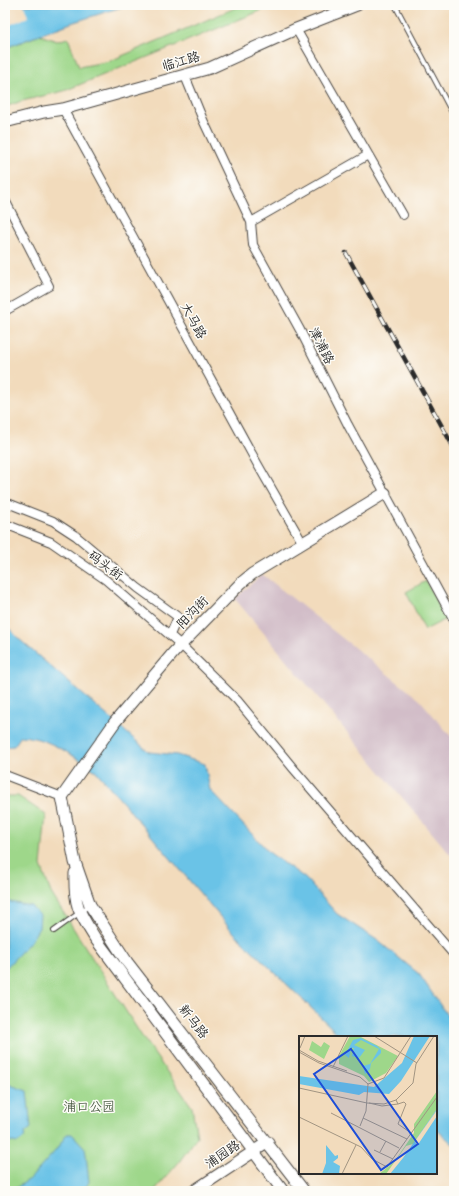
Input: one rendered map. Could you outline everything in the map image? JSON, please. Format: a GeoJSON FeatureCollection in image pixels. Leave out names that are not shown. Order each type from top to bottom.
{"type":"FeatureCollection","features":[{"type":"Feature","properties":{"kind":"street","name":"临江路"},"geometry":{"type":"LineString","coordinates":[[5,122],[44,112],[64,110],[210,68],[296,28],[357,5]]}},
{"type":"Feature","properties":{"kind":"street"},"geometry":{"type":"LineString","coordinates":[[296,28],[403,215]]}},
{"type":"Feature","properties":{"kind":"street","name":"津浦路"},"geometry":{"type":"LineString","coordinates":[[185,76],[203,120],[251,222],[253,245],[300,330],[348,425],[454,620]]}},
{"type":"Feature","properties":{"kind":"street","name":"大马路"},"geometry":{"type":"LineString","coordinates":[[64,110],[258,465],[302,542]]}},
{"type":"Feature","properties":{"kind":"street"},"geometry":{"type":"LineString","coordinates":[[251,222],[368,154]]}},
{"type":"Feature","properties":{"kind":"street"},"geometry":{"type":"LineString","coordinates":[[5,200],[49,286],[5,311]]}},
{"type":"Feature","properties":{"kind":"street","name":"阳沟街"},"geometry":{"type":"LineString","coordinates":[[62,797],[115,722],[181,645],[252,574],[302,542],[385,493]]}},
{"type":"Feature","properties":{"kind":"street"},"geometry":{"type":"LineString","coordinates":[[5,502],[53,521],[76,536],[138,588],[178,617],[170,635]]}},
{"type":"Feature","properties":{"kind":"street","name":"码头街"},"geometry":{"type":"LineString","coordinates":[[5,524],[57,546],[106,580],[181,645],[237,700],[293,768],[454,955]]}},
{"type":"Feature","properties":{"kind":"street"},"geometry":{"type":"LineString","coordinates":[[5,775],[62,797]]}},
{"type":"Feature","properties":{"kind":"street","name":"新马路"},"geometry":{"type":"LineString","coordinates":[[62,797],[75,862],[90,905],[127,962],[268,1142],[304,1191]]}},
{"type":"Feature","properties":{"kind":"street","name":"新马路"},"geometry":{"type":"LineString","coordinates":[[75,862],[74,897],[79,913],[95,938],[283,1191]]}},
{"type":"Feature","properties":{"kind":"street","name":"浦园路"},"geometry":{"type":"LineString","coordinates":[[194,1191],[268,1142]]}},
{"type":"Feature","properties":{"kind":"lane"},"geometry":{"type":"LineString","coordinates":[[395,5],[454,116]]}},
{"type":"Feature","properties":{"kind":"lane"},"geometry":{"type":"LineString","coordinates":[[54,931],[90,905]]}},
{"type":"Feature","properties":{"kind":"shaded area"},"geometry":{"type":"Polygon","coordinates":[[[262,574],[420,700],[454,740],[454,859],[235,599],[262,574]]]}},
{"type":"Feature","properties":{"kind":"green space"},"geometry":{"type":"Polygon","coordinates":[[[242,5],[275,5],[64,91],[22,101],[5,107],[5,48],[40,35],[57,41],[68,38],[79,67],[110,61],[242,5]]]}},
{"type":"Feature","properties":{"kind":"green space"},"geometry":{"type":"Polygon","coordinates":[[[426,581],[446,619],[425,630],[406,592],[426,581]]]}},
{"type":"Feature","properties":{"kind":"green space","name":"浦口公园"},"geometry":{"type":"Polygon","coordinates":[[[5,796],[18,796],[46,815],[41,866],[51,893],[143,1038],[192,1107],[197,1137],[179,1162],[154,1191],[5,1191],[5,796]]]}},
{"type":"Feature","properties":{"kind":"water"},"geometry":{"type":"Polygon","coordinates":[[[5,5],[128,5],[71,23],[5,48],[5,5]]]}},
{"type":"Feature","properties":{"kind":"water"},"geometry":{"type":"Polygon","coordinates":[[[5,624],[19,639],[149,752],[177,755],[205,764],[210,790],[270,853],[305,878],[337,914],[377,940],[419,974],[454,1026],[454,1145],[437,1130],[437,1036],[340,1036],[234,933],[96,771],[61,749],[32,737],[21,736],[14,746],[5,747],[5,624]]]}},
{"type":"Feature","properties":{"kind":"water"},"geometry":{"type":"Polygon","coordinates":[[[5,901],[31,906],[40,915],[39,928],[30,942],[5,969],[5,901]]]}},
{"type":"Feature","properties":{"kind":"water"},"geometry":{"type":"Polygon","coordinates":[[[5,1083],[27,1091],[31,1128],[25,1133],[24,1138],[18,1143],[5,1141],[5,1083]]]}},
{"type":"Feature","properties":{"kind":"water"},"geometry":{"type":"Polygon","coordinates":[[[67,1134],[72,1134],[85,1148],[89,1182],[83,1191],[11,1191],[30,1179],[56,1150],[67,1134]]]}},
{"type":"Feature","properties":{"kind":"pier"},"geometry":{"type":"Polygon","coordinates":[[[5,5],[24,5],[28,17],[5,27],[5,5]]]}},
{"type":"Feature","properties":{"kind":"railway"},"geometry":{"type":"LineString","coordinates":[[346,253],[454,448]]}}]}
